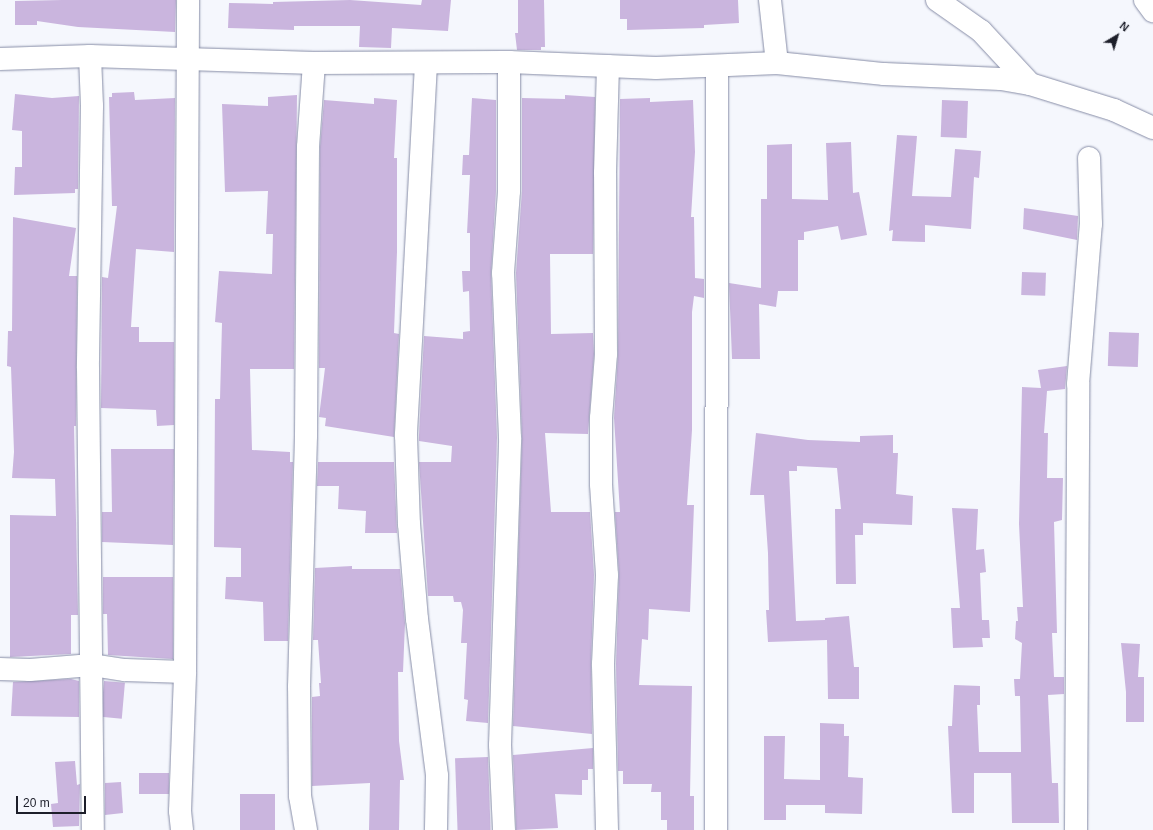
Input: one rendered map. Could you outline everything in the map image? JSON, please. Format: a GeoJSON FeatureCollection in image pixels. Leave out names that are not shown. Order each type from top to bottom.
{"type":"FeatureCollection","features":[{"type":"Feature","properties":{"kind":"street"},"geometry":{"type":"LineString","coordinates":[[182,830],[180,811],[185,672],[188,0]]}},
{"type":"Feature","properties":{"kind":"street"},"geometry":{"type":"LineString","coordinates":[[770,0],[777,63]]}},
{"type":"Feature","properties":{"kind":"street"},"geometry":{"type":"LineString","coordinates":[[938,0],[981,31],[1030,84]]}},
{"type":"Feature","properties":{"kind":"street"},"geometry":{"type":"LineString","coordinates":[[1145,0],[1153,11]]}},
{"type":"Feature","properties":{"kind":"street"},"geometry":{"type":"LineString","coordinates":[[90,56],[92,106],[88,368],[93,830]]}},
{"type":"Feature","properties":{"kind":"street"},"geometry":{"type":"LineString","coordinates":[[0,59],[90,56],[314,63],[426,64],[510,62],[656,68],[777,63],[884,74],[1001,79],[1030,84],[1114,110],[1153,128]]}},
{"type":"Feature","properties":{"kind":"street"},"geometry":{"type":"LineString","coordinates":[[504,830],[500,745],[510,438],[504,273],[509,191],[510,62]]}},
{"type":"Feature","properties":{"kind":"street"},"geometry":{"type":"LineString","coordinates":[[306,830],[300,796],[299,710],[306,435],[308,147],[314,63]]}},
{"type":"Feature","properties":{"kind":"street"},"geometry":{"type":"LineString","coordinates":[[426,64],[406,435],[409,524],[414,588],[436,776],[436,830]]}},
{"type":"Feature","properties":{"kind":"street"},"geometry":{"type":"LineString","coordinates":[[607,830],[603,664],[607,575],[601,484],[601,418],[606,354],[605,189],[608,66]]}},
{"type":"Feature","properties":{"kind":"street"},"geometry":{"type":"LineString","coordinates":[[716,830],[717,66]]}},
{"type":"Feature","properties":{"kind":"street"},"geometry":{"type":"LineString","coordinates":[[1076,830],[1078,384],[1091,224],[1089,158]]}},
{"type":"Feature","properties":{"kind":"street"},"geometry":{"type":"LineString","coordinates":[[0,669],[30,670],[92,665],[126,670],[185,672]]}},
{"type":"Feature","properties":{"kind":"building"},"geometry":{"type":"Polygon","coordinates":[[[176,0],[175,32],[78,27],[37,21],[37,25],[15,25],[15,1],[176,0]]]}},
{"type":"Feature","properties":{"kind":"building"},"geometry":{"type":"Polygon","coordinates":[[[350,0],[421,5],[422,0],[451,0],[448,31],[392,28],[391,48],[359,47],[360,26],[294,26],[294,30],[228,28],[229,3],[273,4],[273,2],[350,0]]]}},
{"type":"Feature","properties":{"kind":"building"},"geometry":{"type":"Polygon","coordinates":[[[518,0],[544,0],[545,47],[541,47],[541,50],[517,50],[515,33],[518,33],[518,0]]]}},
{"type":"Feature","properties":{"kind":"building"},"geometry":{"type":"Polygon","coordinates":[[[620,0],[738,0],[739,23],[704,25],[704,28],[627,30],[627,19],[620,19],[620,0]]]}},
{"type":"Feature","properties":{"kind":"building"},"geometry":{"type":"Polygon","coordinates":[[[134,92],[135,100],[175,98],[174,252],[136,249],[131,327],[139,327],[139,342],[174,342],[174,425],[157,426],[156,410],[101,408],[102,277],[108,278],[117,206],[112,206],[109,97],[112,97],[112,93],[134,92]]]}},
{"type":"Feature","properties":{"kind":"building"},"geometry":{"type":"Polygon","coordinates":[[[15,94],[52,98],[79,96],[78,189],[75,189],[75,193],[14,195],[15,167],[22,167],[22,131],[12,130],[15,94]]]}},
{"type":"Feature","properties":{"kind":"building"},"geometry":{"type":"Polygon","coordinates":[[[297,95],[294,369],[250,369],[252,450],[290,452],[290,462],[293,462],[288,641],[264,641],[263,602],[225,599],[226,577],[241,577],[241,548],[214,547],[215,399],[220,399],[222,323],[215,322],[219,271],[272,274],[273,234],[266,234],[268,191],[225,192],[222,104],[268,106],[268,97],[297,95]]]}},
{"type":"Feature","properties":{"kind":"building"},"geometry":{"type":"Polygon","coordinates":[[[565,95],[595,97],[593,254],[550,254],[551,334],[593,333],[594,354],[588,434],[545,433],[551,512],[590,512],[594,575],[591,663],[592,734],[513,726],[522,438],[516,273],[522,191],[522,98],[565,99],[565,95]]]}},
{"type":"Feature","properties":{"kind":"building"},"geometry":{"type":"Polygon","coordinates":[[[374,98],[397,100],[394,158],[397,158],[397,252],[394,333],[399,334],[394,437],[325,426],[326,418],[319,417],[325,368],[319,368],[320,147],[324,100],[374,104],[374,98]]]}},
{"type":"Feature","properties":{"kind":"building"},"geometry":{"type":"Polygon","coordinates":[[[472,98],[496,100],[496,191],[491,274],[497,438],[488,723],[466,721],[468,700],[464,699],[467,643],[461,643],[463,610],[461,602],[454,602],[453,596],[428,596],[419,462],[451,462],[452,446],[419,441],[424,336],[463,339],[463,332],[470,331],[469,291],[463,292],[462,271],[470,271],[470,233],[467,233],[470,175],[462,175],[463,155],[469,155],[472,98]]]}},
{"type":"Feature","properties":{"kind":"building"},"geometry":{"type":"Polygon","coordinates":[[[650,98],[650,102],[693,100],[695,152],[691,217],[694,217],[695,278],[704,279],[704,298],[694,296],[692,312],[692,430],[687,505],[694,505],[690,612],[649,609],[648,640],[642,639],[639,685],[692,686],[690,796],[694,796],[694,830],[667,830],[667,820],[661,820],[661,792],[651,792],[652,784],[623,784],[623,771],[618,771],[616,664],[619,574],[615,512],[620,512],[614,418],[618,354],[620,99],[650,98]]]}},
{"type":"Feature","properties":{"kind":"building"},"geometry":{"type":"Polygon","coordinates":[[[942,100],[968,101],[967,138],[941,137],[942,100]]]}},
{"type":"Feature","properties":{"kind":"building"},"geometry":{"type":"Polygon","coordinates":[[[897,135],[917,136],[912,196],[951,197],[955,149],[981,151],[979,178],[974,177],[971,229],[925,225],[925,242],[892,241],[893,230],[889,231],[897,135]]]}},
{"type":"Feature","properties":{"kind":"building"},"geometry":{"type":"Polygon","coordinates":[[[851,142],[853,193],[859,192],[867,235],[841,240],[838,226],[804,232],[804,240],[798,240],[798,291],[778,291],[776,307],[759,304],[760,359],[732,359],[729,283],[761,288],[761,199],[767,199],[767,145],[792,144],[792,199],[828,200],[826,143],[851,142]]]}},
{"type":"Feature","properties":{"kind":"building"},"geometry":{"type":"Polygon","coordinates":[[[1024,208],[1078,216],[1077,240],[1023,229],[1024,208]]]}},
{"type":"Feature","properties":{"kind":"building"},"geometry":{"type":"Polygon","coordinates":[[[13,217],[76,228],[69,276],[77,276],[76,426],[74,426],[78,615],[71,615],[71,654],[10,657],[10,515],[56,516],[55,479],[12,478],[14,452],[11,367],[7,366],[8,331],[12,331],[13,217]]]}},
{"type":"Feature","properties":{"kind":"building"},"geometry":{"type":"Polygon","coordinates":[[[1022,272],[1046,273],[1045,296],[1021,295],[1022,272]]]}},
{"type":"Feature","properties":{"kind":"building"},"geometry":{"type":"Polygon","coordinates":[[[1109,332],[1139,333],[1138,367],[1108,366],[1109,332]]]}},
{"type":"Feature","properties":{"kind":"building"},"geometry":{"type":"Polygon","coordinates":[[[1067,366],[1065,389],[1047,391],[1044,433],[1048,433],[1047,478],[1063,478],[1062,520],[1054,522],[1057,633],[1052,633],[1054,677],[1064,677],[1064,694],[1048,695],[1052,783],[1058,783],[1059,823],[1012,823],[1011,773],[974,773],[974,813],[952,813],[948,726],[952,726],[954,685],[980,686],[980,705],[977,705],[979,752],[1021,752],[1020,696],[1015,696],[1014,679],[1020,679],[1022,643],[1015,639],[1016,621],[1018,621],[1017,607],[1023,607],[1019,524],[1022,387],[1041,388],[1038,370],[1067,366]]]}},
{"type":"Feature","properties":{"kind":"building"},"geometry":{"type":"Polygon","coordinates":[[[756,433],[808,440],[860,442],[860,436],[893,435],[893,453],[898,453],[896,494],[913,496],[912,525],[863,523],[863,535],[855,535],[856,584],[836,584],[835,509],[841,509],[837,468],[797,466],[797,471],[789,471],[796,621],[825,620],[825,618],[849,616],[854,667],[859,667],[859,699],[828,699],[827,640],[768,642],[766,610],[769,610],[768,553],[764,495],[750,495],[756,433]]]}},
{"type":"Feature","properties":{"kind":"building"},"geometry":{"type":"Polygon","coordinates":[[[111,449],[174,449],[173,545],[102,542],[102,512],[112,512],[111,449]]]}},
{"type":"Feature","properties":{"kind":"building"},"geometry":{"type":"Polygon","coordinates":[[[318,462],[394,462],[397,533],[365,533],[366,511],[338,509],[339,486],[317,486],[318,462]]]}},
{"type":"Feature","properties":{"kind":"building"},"geometry":{"type":"Polygon","coordinates":[[[952,508],[978,509],[976,550],[984,549],[986,572],[980,573],[982,620],[989,620],[990,638],[982,638],[983,647],[953,648],[951,608],[960,608],[952,508]]]}},
{"type":"Feature","properties":{"kind":"building"},"geometry":{"type":"Polygon","coordinates":[[[352,566],[352,569],[400,569],[405,623],[403,672],[398,672],[399,741],[404,780],[400,780],[399,830],[369,830],[370,783],[312,786],[312,697],[320,696],[319,683],[321,683],[318,640],[313,640],[315,568],[352,566]]]}},
{"type":"Feature","properties":{"kind":"building"},"geometry":{"type":"Polygon","coordinates":[[[103,577],[173,577],[173,659],[108,655],[107,614],[103,614],[103,577]]]}},
{"type":"Feature","properties":{"kind":"building"},"geometry":{"type":"Polygon","coordinates":[[[1121,643],[1140,644],[1138,677],[1144,677],[1144,722],[1126,722],[1126,692],[1121,643]]]}},
{"type":"Feature","properties":{"kind":"building"},"geometry":{"type":"Polygon","coordinates":[[[71,679],[79,681],[79,717],[11,716],[13,682],[71,679]]]}},
{"type":"Feature","properties":{"kind":"building"},"geometry":{"type":"Polygon","coordinates":[[[104,681],[125,683],[122,719],[101,717],[104,681]]]}},
{"type":"Feature","properties":{"kind":"building"},"geometry":{"type":"Polygon","coordinates":[[[820,723],[844,724],[844,736],[849,736],[848,777],[863,778],[862,814],[825,813],[825,805],[786,805],[786,820],[764,820],[764,736],[785,736],[784,779],[820,780],[820,723]]]}},
{"type":"Feature","properties":{"kind":"building"},"geometry":{"type":"Polygon","coordinates":[[[593,748],[593,769],[588,769],[588,780],[582,780],[582,795],[555,794],[558,828],[516,830],[513,755],[593,748]]]}},
{"type":"Feature","properties":{"kind":"building"},"geometry":{"type":"Polygon","coordinates":[[[488,757],[491,830],[458,830],[455,758],[488,757]]]}},
{"type":"Feature","properties":{"kind":"building"},"geometry":{"type":"Polygon","coordinates":[[[75,761],[77,785],[80,784],[79,826],[53,827],[51,804],[58,803],[55,762],[75,761]]]}},
{"type":"Feature","properties":{"kind":"building"},"geometry":{"type":"Polygon","coordinates":[[[139,773],[169,773],[169,794],[139,794],[139,773]]]}},
{"type":"Feature","properties":{"kind":"building"},"geometry":{"type":"Polygon","coordinates":[[[121,782],[123,813],[105,815],[105,783],[121,782]]]}},
{"type":"Feature","properties":{"kind":"building"},"geometry":{"type":"Polygon","coordinates":[[[240,794],[275,794],[275,830],[240,830],[240,794]]]}}]}
